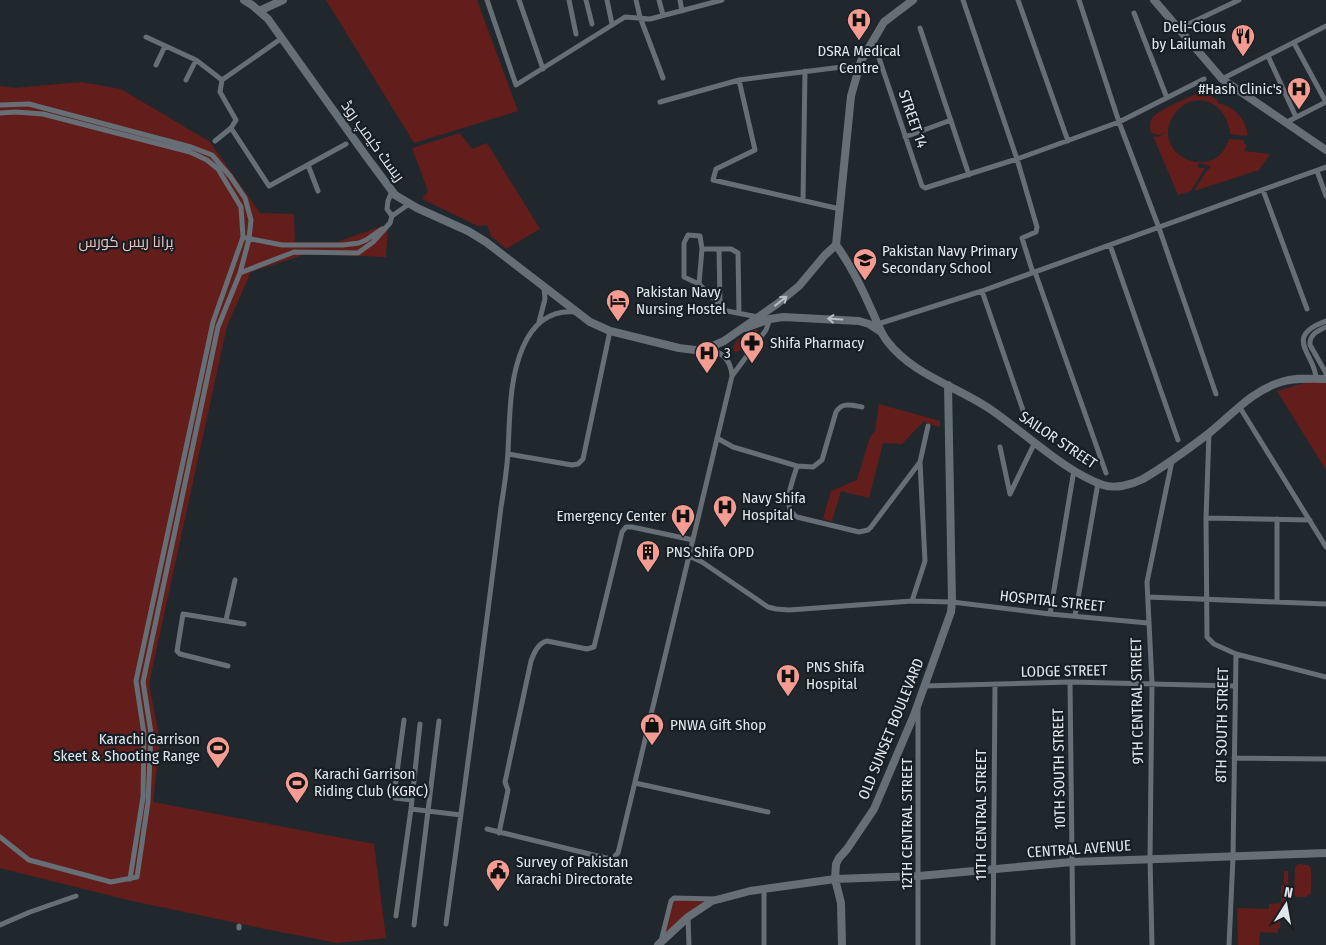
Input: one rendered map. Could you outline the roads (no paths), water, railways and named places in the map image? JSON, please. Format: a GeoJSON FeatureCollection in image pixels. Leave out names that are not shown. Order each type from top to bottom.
{"type":"FeatureCollection","features":[{"type":"Feature","properties":{"kind":"street","name":"ریسٹ کیمپ روڈ"},"geometry":{"type":"LineString","coordinates":[[244,0],[268,19],[392,191],[410,204],[468,231],[486,242],[590,322],[610,331],[679,348],[706,349]]}},
{"type":"Feature","properties":{"kind":"street"},"geometry":{"type":"LineString","coordinates":[[260,11],[283,0]]}},
{"type":"Feature","properties":{"kind":"street"},"geometry":{"type":"LineString","coordinates":[[487,0],[516,85],[625,17],[650,19],[702,3],[722,0]]}},
{"type":"Feature","properties":{"kind":"street"},"geometry":{"type":"LineString","coordinates":[[520,0],[543,69]]}},
{"type":"Feature","properties":{"kind":"street"},"geometry":{"type":"LineString","coordinates":[[569,0],[576,34]]}},
{"type":"Feature","properties":{"kind":"street"},"geometry":{"type":"LineString","coordinates":[[586,0],[592,24]]}},
{"type":"Feature","properties":{"kind":"street"},"geometry":{"type":"LineString","coordinates":[[607,0],[612,24]]}},
{"type":"Feature","properties":{"kind":"street"},"geometry":{"type":"LineString","coordinates":[[636,0],[640,17],[663,78]]}},
{"type":"Feature","properties":{"kind":"street"},"geometry":{"type":"LineString","coordinates":[[659,0],[663,15]]}},
{"type":"Feature","properties":{"kind":"street"},"geometry":{"type":"LineString","coordinates":[[680,0],[682,10]]}},
{"type":"Feature","properties":{"kind":"street"},"geometry":{"type":"LineString","coordinates":[[706,349],[724,341],[777,304],[799,286],[836,245],[851,96],[861,61],[884,22],[913,0]]}},
{"type":"Feature","properties":{"kind":"street"},"geometry":{"type":"LineString","coordinates":[[963,0],[1038,227],[1036,232],[1022,238],[1106,473]]}},
{"type":"Feature","properties":{"kind":"street"},"geometry":{"type":"LineString","coordinates":[[1018,0],[1068,141]]}},
{"type":"Feature","properties":{"kind":"street"},"geometry":{"type":"LineString","coordinates":[[1079,0],[1119,122],[1159,228],[1216,394]]}},
{"type":"Feature","properties":{"kind":"street"},"geometry":{"type":"LineString","coordinates":[[1154,0],[1222,79],[1326,150]]}},
{"type":"Feature","properties":{"kind":"street"},"geometry":{"type":"LineString","coordinates":[[1178,29],[1239,0]]}},
{"type":"Feature","properties":{"kind":"street"},"geometry":{"type":"LineString","coordinates":[[1134,13],[1167,98]]}},
{"type":"Feature","properties":{"kind":"street"},"geometry":{"type":"LineString","coordinates":[[1222,79],[1326,26]]}},
{"type":"Feature","properties":{"kind":"street"},"geometry":{"type":"LineString","coordinates":[[920,28],[969,175],[1119,122],[1204,79]]}},
{"type":"Feature","properties":{"kind":"street"},"geometry":{"type":"LineString","coordinates":[[146,37],[196,60],[222,80]]}},
{"type":"Feature","properties":{"kind":"street"},"geometry":{"type":"LineString","coordinates":[[215,141],[231,128],[236,120],[220,92],[222,80],[282,38]]}},
{"type":"Feature","properties":{"kind":"street"},"geometry":{"type":"LineString","coordinates":[[1285,123],[1326,102],[1294,42]]}},
{"type":"Feature","properties":{"kind":"street"},"geometry":{"type":"LineString","coordinates":[[156,64],[165,46]]}},
{"type":"Feature","properties":{"kind":"street"},"geometry":{"type":"LineString","coordinates":[[1268,56],[1296,117]]}},
{"type":"Feature","properties":{"kind":"street","name":"STREET 14"},"geometry":{"type":"LineString","coordinates":[[879,58],[922,186],[925,188],[969,175]]}},
{"type":"Feature","properties":{"kind":"street"},"geometry":{"type":"LineString","coordinates":[[186,80],[196,60]]}},
{"type":"Feature","properties":{"kind":"street"},"geometry":{"type":"LineString","coordinates":[[660,102],[739,80],[858,65]]}},
{"type":"Feature","properties":{"kind":"street"},"geometry":{"type":"LineString","coordinates":[[803,200],[805,71]]}},
{"type":"Feature","properties":{"kind":"street"},"geometry":{"type":"LineString","coordinates":[[739,80],[755,150],[716,169],[713,180],[840,209]]}},
{"type":"Feature","properties":{"kind":"street"},"geometry":{"type":"LineString","coordinates":[[0,105],[29,104],[182,145],[212,156],[230,176],[245,198],[251,220],[246,238],[213,322],[136,681],[144,734],[143,797],[130,879]]}},
{"type":"Feature","properties":{"kind":"street"},"geometry":{"type":"LineString","coordinates":[[0,113],[43,114],[190,152],[207,160],[218,170],[241,207],[246,238],[240,274],[218,326],[143,682],[151,733],[148,802],[137,877],[111,882],[29,860],[0,837]]}},
{"type":"Feature","properties":{"kind":"street"},"geometry":{"type":"LineString","coordinates":[[906,137],[951,120]]}},
{"type":"Feature","properties":{"kind":"street"},"geometry":{"type":"LineString","coordinates":[[231,128],[270,186],[346,144]]}},
{"type":"Feature","properties":{"kind":"street"},"geometry":{"type":"LineString","coordinates":[[308,165],[318,191]]}},
{"type":"Feature","properties":{"kind":"street"},"geometry":{"type":"LineString","coordinates":[[878,324],[1034,273],[1326,168]]}},
{"type":"Feature","properties":{"kind":"street"},"geometry":{"type":"LineString","coordinates":[[1317,171],[1326,196]]}},
{"type":"Feature","properties":{"kind":"street"},"geometry":{"type":"LineString","coordinates":[[1264,190],[1307,309]]}},
{"type":"Feature","properties":{"kind":"street"},"geometry":{"type":"LineString","coordinates":[[392,191],[387,208],[392,216]]}},
{"type":"Feature","properties":{"kind":"street"},"geometry":{"type":"LineString","coordinates":[[240,274],[294,252],[358,253],[373,242],[390,223],[392,216],[410,204]]}},
{"type":"Feature","properties":{"kind":"street"},"geometry":{"type":"LineString","coordinates":[[246,238],[282,245],[343,245],[366,240],[390,223]]}},
{"type":"Feature","properties":{"kind":"street"},"geometry":{"type":"LineString","coordinates":[[699,284],[702,249],[700,236],[688,234],[684,243],[684,277],[699,284],[720,305],[723,311],[758,316]]}},
{"type":"Feature","properties":{"kind":"street","name":"SAILOR STREET"},"geometry":{"type":"LineString","coordinates":[[836,245],[856,278],[886,341],[901,357],[938,381],[990,408],[1074,470],[1098,483],[1110,487],[1140,480],[1209,433],[1256,393],[1279,382],[1288,380],[1326,379]]}},
{"type":"Feature","properties":{"kind":"street"},"geometry":{"type":"LineString","coordinates":[[1110,245],[1178,440]]}},
{"type":"Feature","properties":{"kind":"street"},"geometry":{"type":"LineString","coordinates":[[702,249],[731,249],[738,253],[739,313]]}},
{"type":"Feature","properties":{"kind":"street"},"geometry":{"type":"LineString","coordinates":[[719,249],[720,305]]}},
{"type":"Feature","properties":{"kind":"street"},"geometry":{"type":"LineString","coordinates":[[539,322],[545,299],[544,288]]}},
{"type":"Feature","properties":{"kind":"street"},"geometry":{"type":"LineString","coordinates":[[982,291],[1025,416]]}},
{"type":"Feature","properties":{"kind":"street"},"geometry":{"type":"LineString","coordinates":[[446,924],[508,454],[514,375],[524,345],[539,322],[564,311],[576,312]]}},
{"type":"Feature","properties":{"kind":"street"},"geometry":{"type":"LineString","coordinates":[[742,329],[770,319],[783,317],[859,321],[881,332]]}},
{"type":"Feature","properties":{"kind":"street"},"geometry":{"type":"LineString","coordinates":[[732,376],[766,330],[770,319]]}},
{"type":"Feature","properties":{"kind":"street"},"geometry":{"type":"LineString","coordinates":[[1316,379],[1316,373],[1304,345],[1304,339],[1309,330],[1319,323],[1326,321]]}},
{"type":"Feature","properties":{"kind":"street"},"geometry":{"type":"LineString","coordinates":[[1325,330],[1312,335],[1310,346],[1326,373],[1326,379]]}},
{"type":"Feature","properties":{"kind":"street"},"geometry":{"type":"LineString","coordinates":[[508,454],[572,465],[578,464],[582,459],[610,331]]}},
{"type":"Feature","properties":{"kind":"street"},"geometry":{"type":"LineString","coordinates":[[487,829],[606,858],[614,858],[618,853],[732,376],[732,369],[725,356],[706,349]]}},
{"type":"Feature","properties":{"kind":"street","name":"OLD SUNSET BOULEVARD"},"geometry":{"type":"LineString","coordinates":[[835,879],[836,864],[839,858],[874,809],[918,703],[952,602],[948,385]]}},
{"type":"Feature","properties":{"kind":"street"},"geometry":{"type":"LineString","coordinates":[[717,438],[733,448],[798,466],[813,467],[822,460],[836,412],[839,408],[843,405],[862,407]]}},
{"type":"Feature","properties":{"kind":"street"},"geometry":{"type":"LineString","coordinates":[[1239,406],[1326,547]]}},
{"type":"Feature","properties":{"kind":"street"},"geometry":{"type":"LineString","coordinates":[[912,601],[925,561],[920,462],[928,426]]}},
{"type":"Feature","properties":{"kind":"street","name":"8TH SOUTH STREET"},"geometry":{"type":"LineString","coordinates":[[1209,433],[1206,518],[1207,637],[1214,644],[1236,654],[1233,857],[1229,945]]}},
{"type":"Feature","properties":{"kind":"street"},"geometry":{"type":"LineString","coordinates":[[1000,448],[1010,494],[1035,442]]}},
{"type":"Feature","properties":{"kind":"street","name":"9TH CENTRAL STREET"},"geometry":{"type":"LineString","coordinates":[[1152,945],[1150,858],[1152,683],[1147,582],[1172,459]]}},
{"type":"Feature","properties":{"kind":"street"},"geometry":{"type":"LineString","coordinates":[[798,466],[788,502],[789,510],[792,514],[797,517],[859,532],[868,530],[871,527],[920,462]]}},
{"type":"Feature","properties":{"kind":"street"},"geometry":{"type":"LineString","coordinates":[[1050,614],[1074,470]]}},
{"type":"Feature","properties":{"kind":"street"},"geometry":{"type":"LineString","coordinates":[[1075,616],[1098,483]]}},
{"type":"Feature","properties":{"kind":"street"},"geometry":{"type":"LineString","coordinates":[[1206,518],[1310,520]]}},
{"type":"Feature","properties":{"kind":"street"},"geometry":{"type":"LineString","coordinates":[[1277,519],[1277,602]]}},
{"type":"Feature","properties":{"kind":"street"},"geometry":{"type":"LineString","coordinates":[[499,833],[508,790],[505,782],[531,661],[537,648],[547,641],[587,649],[594,647],[622,532],[626,527],[693,540]]}},
{"type":"Feature","properties":{"kind":"street","name":"HOSPITAL STREET"},"geometry":{"type":"LineString","coordinates":[[689,556],[702,562],[768,607],[776,609],[789,610],[912,601],[952,602],[1148,623]]}},
{"type":"Feature","properties":{"kind":"street"},"geometry":{"type":"LineString","coordinates":[[226,620],[234,580]]}},
{"type":"Feature","properties":{"kind":"street"},"geometry":{"type":"LineString","coordinates":[[1148,597],[1326,604]]}},
{"type":"Feature","properties":{"kind":"street"},"geometry":{"type":"LineString","coordinates":[[228,666],[180,654],[178,651],[183,614],[244,624]]}},
{"type":"Feature","properties":{"kind":"street"},"geometry":{"type":"LineString","coordinates":[[1236,654],[1326,677]]}},
{"type":"Feature","properties":{"kind":"street","name":"LODGE STREET"},"geometry":{"type":"LineString","coordinates":[[924,686],[1070,682],[1235,686]]}},
{"type":"Feature","properties":{"kind":"street","name":"10TH SOUTH STREET"},"geometry":{"type":"LineString","coordinates":[[1070,682],[1073,945]]}},
{"type":"Feature","properties":{"kind":"street","name":"11TH CENTRAL STREET"},"geometry":{"type":"LineString","coordinates":[[992,945],[995,685]]}},
{"type":"Feature","properties":{"kind":"street","name":"12TH CENTRAL STREET"},"geometry":{"type":"LineString","coordinates":[[918,703],[918,945]]}},
{"type":"Feature","properties":{"kind":"street"},"geometry":{"type":"LineString","coordinates":[[404,720],[394,795],[397,799],[412,800]]}},
{"type":"Feature","properties":{"kind":"street"},"geometry":{"type":"LineString","coordinates":[[414,925],[439,721]]}},
{"type":"Feature","properties":{"kind":"street"},"geometry":{"type":"LineString","coordinates":[[396,916],[411,809],[420,724]]}},
{"type":"Feature","properties":{"kind":"street"},"geometry":{"type":"LineString","coordinates":[[1234,758],[1326,759]]}},
{"type":"Feature","properties":{"kind":"street"},"geometry":{"type":"LineString","coordinates":[[635,783],[768,812]]}},
{"type":"Feature","properties":{"kind":"street"},"geometry":{"type":"LineString","coordinates":[[411,809],[461,815]]}},
{"type":"Feature","properties":{"kind":"street","name":"CENTRAL AVENUE"},"geometry":{"type":"LineString","coordinates":[[835,879],[919,876],[1072,862],[1326,853]]}},
{"type":"Feature","properties":{"kind":"street"},"geometry":{"type":"LineString","coordinates":[[659,944],[688,917],[705,904],[716,899],[764,889],[835,879],[841,903],[842,945]]}},
{"type":"Feature","properties":{"kind":"street"},"geometry":{"type":"LineString","coordinates":[[764,889],[764,945]]}},
{"type":"Feature","properties":{"kind":"street"},"geometry":{"type":"LineString","coordinates":[[0,925],[76,896]]}},
{"type":"Feature","properties":{"kind":"street"},"geometry":{"type":"LineString","coordinates":[[659,944],[671,901],[674,898],[716,899]]}},
{"type":"Feature","properties":{"kind":"street"},"geometry":{"type":"LineString","coordinates":[[688,917],[689,945]]}},
{"type":"Feature","properties":{"kind":"place","name":"DSRA Medical Centre"},"geometry":{"type":"Point","coordinates":[859,41]}},
{"type":"Feature","properties":{"kind":"place","name":"Deli-Cious by Lailumah"},"geometry":{"type":"Point","coordinates":[1243,57]}},
{"type":"Feature","properties":{"kind":"place","name":"#Hash Clinic's"},"geometry":{"type":"Point","coordinates":[1299,110]}},
{"type":"Feature","properties":{"kind":"place","name":"Pakistan Navy Primary Secondary School"},"geometry":{"type":"Point","coordinates":[865,281]}},
{"type":"Feature","properties":{"kind":"place","name":"Pakistan Navy Nursing Hostel"},"geometry":{"type":"Point","coordinates":[618,322]}},
{"type":"Feature","properties":{"kind":"place","name":"Shifa Pharmacy"},"geometry":{"type":"Point","coordinates":[752,364]}},
{"type":"Feature","properties":{"kind":"place","name":"3"},"geometry":{"type":"Point","coordinates":[707,374]}},
{"type":"Feature","properties":{"kind":"place","name":"Navy Shifa Hospital"},"geometry":{"type":"Point","coordinates":[725,528]}},
{"type":"Feature","properties":{"kind":"place","name":"Emergency Center"},"geometry":{"type":"Point","coordinates":[683,537]}},
{"type":"Feature","properties":{"kind":"place","name":"PNS Shifa OPD"},"geometry":{"type":"Point","coordinates":[648,573]}},
{"type":"Feature","properties":{"kind":"place","name":"PNS Shifa Hospital"},"geometry":{"type":"Point","coordinates":[788,697]}},
{"type":"Feature","properties":{"kind":"place","name":"PNWA Gift Shop"},"geometry":{"type":"Point","coordinates":[652,746]}},
{"type":"Feature","properties":{"kind":"place","name":"Karachi Garrison Skeet & Shooting Range"},"geometry":{"type":"Point","coordinates":[218,769]}},
{"type":"Feature","properties":{"kind":"place","name":"Karachi Garrison Riding Club (KGRC)"},"geometry":{"type":"Point","coordinates":[297,804]}},
{"type":"Feature","properties":{"kind":"place","name":"Survey of Pakistan Karachi Directorate"},"geometry":{"type":"Point","coordinates":[498,892]}},
{"type":"Feature","properties":{"kind":"park label","name":"پرانا ریس کورس"},"geometry":{"type":"Point","coordinates":[126,242]}}]}
